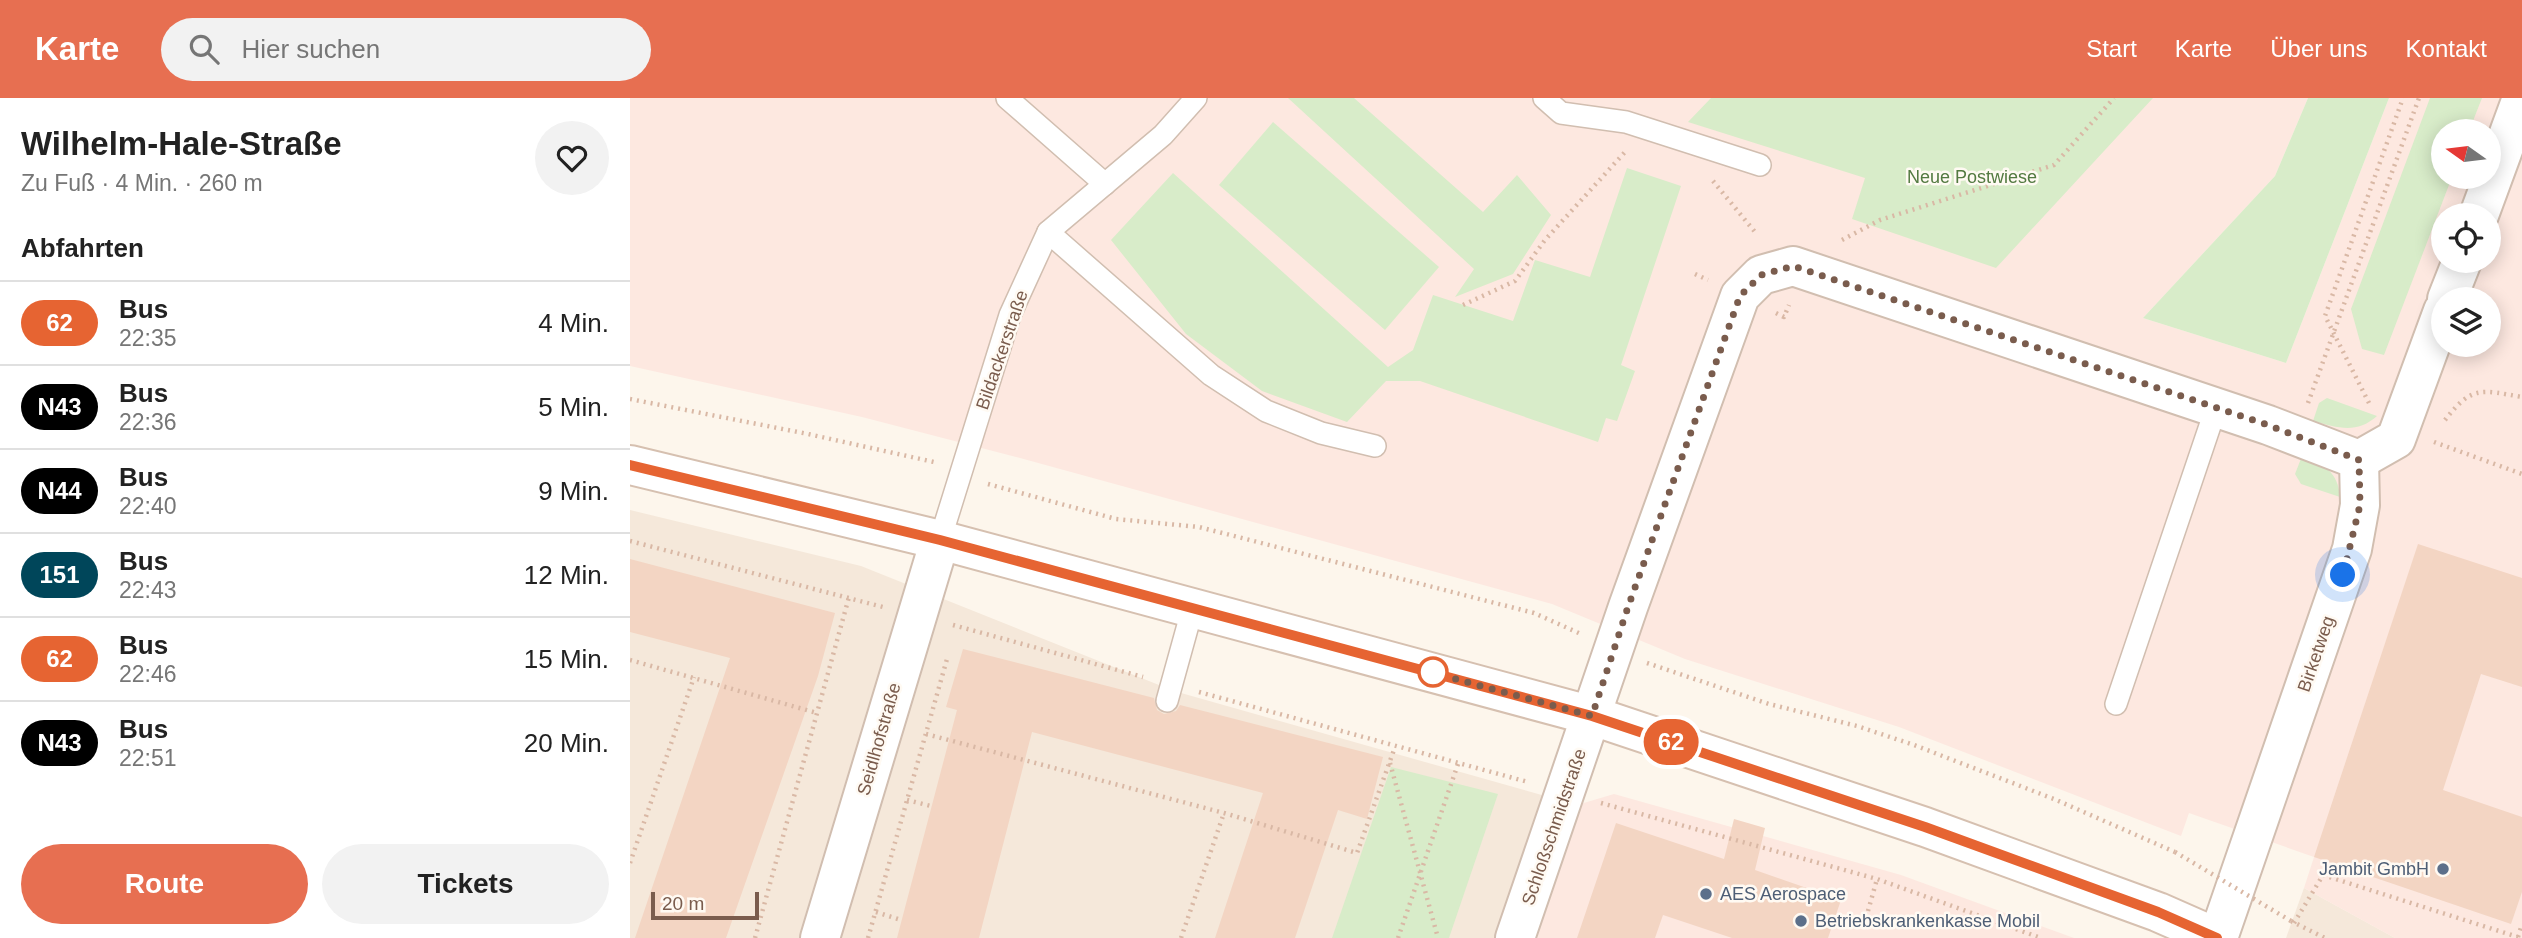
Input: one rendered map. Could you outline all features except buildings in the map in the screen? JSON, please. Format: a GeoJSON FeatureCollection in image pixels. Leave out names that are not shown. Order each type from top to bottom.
{"type":"FeatureCollection","features":[{"type":"Feature","properties":{"kind":"street"},"geometry":{"type":"LineString","coordinates":[[2483,203],[2522,99]]}},
{"type":"Feature","properties":{"kind":"street"},"geometry":{"type":"LineString","coordinates":[[1592,716],[1740,296],[1761,275],[1793,266],[2297,435],[2359,460],[2396,439],[2431,344]]}},
{"type":"Feature","properties":{"kind":"street","name":"Birketweg"},"geometry":{"type":"LineString","coordinates":[[2218,938],[2352,549],[2360,505],[2359,460]]}},
{"type":"Feature","properties":{"kind":"street"},"geometry":{"type":"LineString","coordinates":[[630,465],[940,540],[1592,716],[1925,827],[2158,912],[2218,938]]}},
{"type":"Feature","properties":{"kind":"street","name":"Seidlhofstraße"},"geometry":{"type":"LineString","coordinates":[[820,938],[915,615],[940,540]]}},
{"type":"Feature","properties":{"kind":"street","name":"Schloßschmidstraße"},"geometry":{"type":"LineString","coordinates":[[1515,938],[1592,716]]}},
{"type":"Feature","properties":{"kind":"lane"},"geometry":{"type":"LineString","coordinates":[[1007,98],[1105,184]]}},
{"type":"Feature","properties":{"kind":"lane"},"geometry":{"type":"LineString","coordinates":[[1544,98],[1561,113],[1626,121],[1760,165]]}},
{"type":"Feature","properties":{"kind":"lane","name":"Bildackerstraße"},"geometry":{"type":"LineString","coordinates":[[940,540],[1010,315],[1048,232],[1163,135],[1194,99]]}},
{"type":"Feature","properties":{"kind":"lane"},"geometry":{"type":"LineString","coordinates":[[1048,232],[1212,375],[1255,404],[1321,433],[1375,446]]}},
{"type":"Feature","properties":{"kind":"lane"},"geometry":{"type":"LineString","coordinates":[[2116,704],[2216,408]]}},
{"type":"Feature","properties":{"kind":"lane"},"geometry":{"type":"LineString","coordinates":[[1169,693],[1193,607]]}},
{"type":"Feature","properties":{"kind":"path"},"geometry":{"type":"LineString","coordinates":[[1842,240],[1881,220],[2054,165],[2114,98]]}},
{"type":"Feature","properties":{"kind":"path"},"geometry":{"type":"LineString","coordinates":[[2370,405],[2325,316],[2403,98]]}},
{"type":"Feature","properties":{"kind":"path"},"geometry":{"type":"LineString","coordinates":[[2297,435],[2419,98]]}},
{"type":"Feature","properties":{"kind":"path"},"geometry":{"type":"LineString","coordinates":[[1463,305],[1514,281],[1545,240],[1626,151],[1626,121]]}},
{"type":"Feature","properties":{"kind":"path"},"geometry":{"type":"LineString","coordinates":[[1626,151],[1638,155]]}},
{"type":"Feature","properties":{"kind":"path"},"geometry":{"type":"LineString","coordinates":[[1710,177],[1755,232]]}},
{"type":"Feature","properties":{"kind":"path"},"geometry":{"type":"LineString","coordinates":[[2522,397],[2480,390],[2461,399],[2429,441],[2522,474]]}},
{"type":"Feature","properties":{"kind":"path"},"geometry":{"type":"LineString","coordinates":[[630,400],[808,434],[938,463],[994,486],[1116,519],[1199,527],[1534,613],[1614,649]]}},
{"type":"Feature","properties":{"kind":"path"},"geometry":{"type":"LineString","coordinates":[[630,541],[956,626],[1169,693],[1395,747],[1877,879],[2041,938]]}},
{"type":"Feature","properties":{"kind":"path"},"geometry":{"type":"LineString","coordinates":[[755,938],[849,597]]}},
{"type":"Feature","properties":{"kind":"path"},"geometry":{"type":"LineString","coordinates":[[952,639],[956,626]]}},
{"type":"Feature","properties":{"kind":"path"},"geometry":{"type":"LineString","coordinates":[[868,938],[948,653]]}},
{"type":"Feature","properties":{"kind":"path"},"geometry":{"type":"LineString","coordinates":[[630,660],[817,713]]}},
{"type":"Feature","properties":{"kind":"path"},"geometry":{"type":"LineString","coordinates":[[1679,676],[1914,745],[2054,799],[2175,852],[2292,922],[2325,938]]}},
{"type":"Feature","properties":{"kind":"path"},"geometry":{"type":"LineString","coordinates":[[630,863],[694,677]]}},
{"type":"Feature","properties":{"kind":"path"},"geometry":{"type":"LineString","coordinates":[[926,734],[1224,813],[1357,853],[1395,747]]}},
{"type":"Feature","properties":{"kind":"path"},"geometry":{"type":"LineString","coordinates":[[1390,762],[1438,938]]}},
{"type":"Feature","properties":{"kind":"path"},"geometry":{"type":"LineString","coordinates":[[1398,938],[1458,764]]}},
{"type":"Feature","properties":{"kind":"path"},"geometry":{"type":"LineString","coordinates":[[907,800],[931,806]]}},
{"type":"Feature","properties":{"kind":"path"},"geometry":{"type":"LineString","coordinates":[[1181,938],[1224,813]]}},
{"type":"Feature","properties":{"kind":"path"},"geometry":{"type":"LineString","coordinates":[[2292,922],[2323,876],[2520,937],[2522,924]]}},
{"type":"Feature","properties":{"kind":"path"},"geometry":{"type":"LineString","coordinates":[[1868,911],[1877,879]]}},
{"type":"Feature","properties":{"kind":"path"},"geometry":{"type":"LineString","coordinates":[[876,912],[901,920]]}},
{"type":"Feature","properties":{"kind":"shaded area"},"geometry":{"type":"Polygon","coordinates":[[[630,98],[2308,98],[2275,176],[2143,318],[2286,363],[2389,98],[2522,98],[2522,938],[2395,938],[2304,888],[2314,857],[2189,813],[2181,836],[1899,727],[1685,659],[1552,604],[862,417],[630,366],[630,98]]]}},
{"type":"Feature","properties":{"kind":"shaded area"},"geometry":{"type":"Polygon","coordinates":[[[630,510],[861,566],[1174,691],[1577,805],[1531,938],[630,938],[630,510]]]}},
{"type":"Feature","properties":{"kind":"shaded area"},"geometry":{"type":"Polygon","coordinates":[[[1614,794],[1901,875],[2074,938],[1531,938],[1577,805],[1614,794]]]}},
{"type":"Feature","properties":{"kind":"shaded area"},"geometry":{"type":"Polygon","coordinates":[[[2304,888],[2395,938],[2286,938],[2304,888]]]}},
{"type":"Feature","properties":{"kind":"green space"},"geometry":{"type":"Polygon","coordinates":[[[1288,98],[1354,98],[1483,212],[1517,175],[1551,215],[1513,274],[1455,297],[1474,269],[1288,98]]]}},
{"type":"Feature","properties":{"kind":"green space","name":"Neue Postwiese"},"geometry":{"type":"Polygon","coordinates":[[[1711,98],[2153,98],[1996,268],[1852,219],[1865,178],[1688,122],[1711,98]]]}},
{"type":"Feature","properties":{"kind":"green space"},"geometry":{"type":"Polygon","coordinates":[[[2308,98],[2389,98],[2286,363],[2143,318],[2275,176],[2308,98]]]}},
{"type":"Feature","properties":{"kind":"green space"},"geometry":{"type":"Polygon","coordinates":[[[2430,98],[2482,98],[2474,119],[2431,119],[2431,189],[2447,189],[2442,203],[2431,203],[2431,232],[2384,355],[2362,349],[2351,309],[2430,98]]]}},
{"type":"Feature","properties":{"kind":"green space"},"geometry":{"type":"Polygon","coordinates":[[[1273,122],[1439,267],[1385,330],[1219,185],[1273,122]]]}},
{"type":"Feature","properties":{"kind":"green space"},"geometry":{"type":"Polygon","coordinates":[[[1627,168],[1681,186],[1621,365],[1635,371],[1617,421],[1606,418],[1598,442],[1420,381],[1386,381],[1347,422],[1262,391],[1186,334],[1111,240],[1173,173],[1388,367],[1413,350],[1433,295],[1513,321],[1535,260],[1590,277],[1627,168]]]}},
{"type":"Feature","properties":{"kind":"green space"},"geometry":{"type":"Polygon","coordinates":[[[2327,398],[2377,416],[2370,422],[2347,428],[2313,421],[2319,403],[2327,398]]]}},
{"type":"Feature","properties":{"kind":"green space"},"geometry":{"type":"Polygon","coordinates":[[[2302,456],[2317,462],[2333,475],[2340,497],[2301,484],[2295,474],[2302,456]]]}},
{"type":"Feature","properties":{"kind":"green space"},"geometry":{"type":"Polygon","coordinates":[[[1391,767],[1498,794],[1449,938],[1332,938],[1391,767]]]}},
{"type":"Feature","properties":{"kind":"bus line","name":"62"},"geometry":{"type":"LineString","coordinates":[[630,465],[940,540],[1592,716],[1925,827],[2158,912],[2217,938]]}},
{"type":"Feature","properties":{"kind":"place","name":"Jambit GmbH"},"geometry":{"type":"Point","coordinates":[2443,869]}},
{"type":"Feature","properties":{"kind":"place","name":"AES Aerospace"},"geometry":{"type":"Point","coordinates":[1706,894]}},
{"type":"Feature","properties":{"kind":"place","name":"Betriebskrankenkasse Mobil"},"geometry":{"type":"Point","coordinates":[1801,921]}},
{"type":"Feature","properties":{"kind":"route"},"geometry":{"type":"LineString","coordinates":[[1433,672],[1426,671],[1592,716],[1672,480],[1740,296],[1761,275],[1793,266],[2268,425],[2359,460],[2360,505],[2352,549],[2343,575]]}}]}
